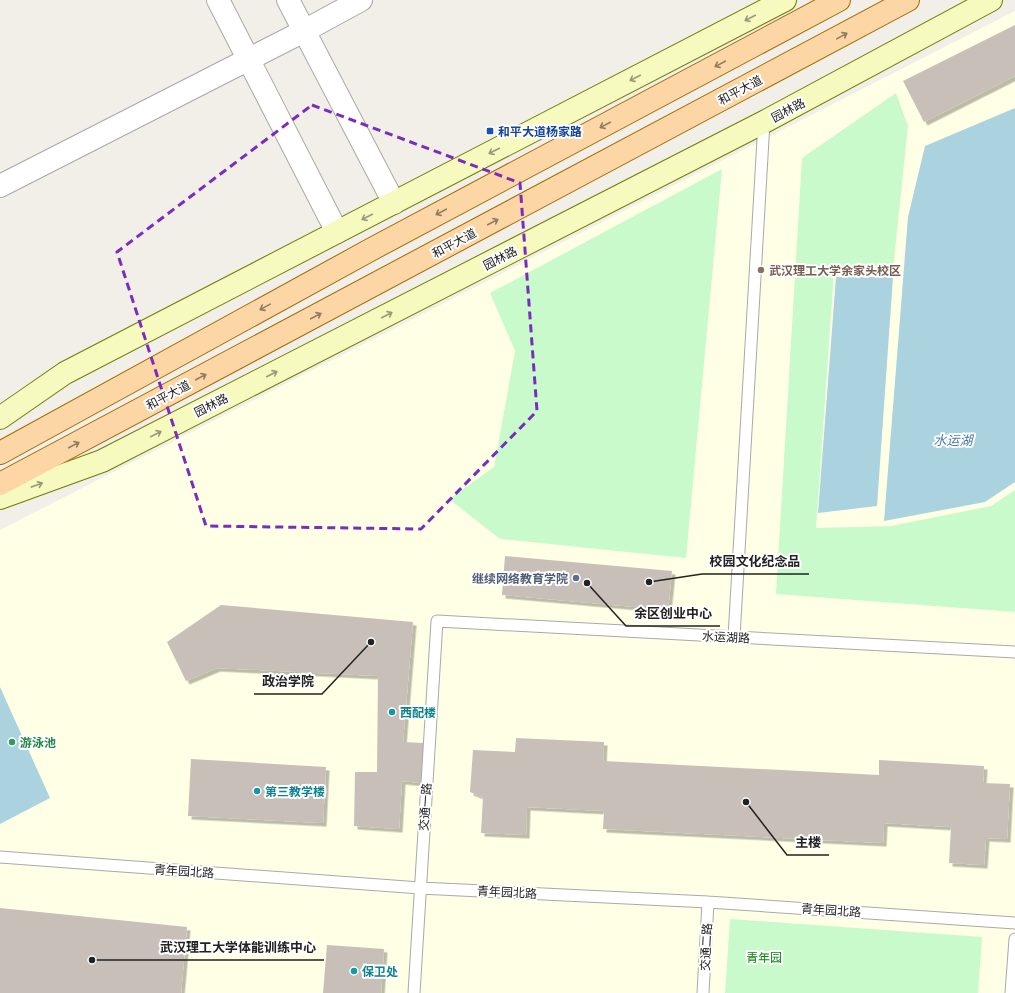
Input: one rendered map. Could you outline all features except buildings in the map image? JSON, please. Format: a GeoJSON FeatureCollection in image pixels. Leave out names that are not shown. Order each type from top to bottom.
{"type":"FeatureCollection","features":[{"type":"Feature","properties":{"kind":"main road"},"geometry":{"type":"LineString","coordinates":[[0,418],[65,373],[785,0]]}},
{"type":"Feature","properties":{"kind":"main road"},"geometry":{"type":"LineString","coordinates":[[0,453],[379,245],[839,0]]}},
{"type":"Feature","properties":{"kind":"main road","name":"和平大道"},"geometry":{"type":"LineString","coordinates":[[0,484],[908,0]]}},
{"type":"Feature","properties":{"kind":"main road","name":"园林路"},"geometry":{"type":"LineString","coordinates":[[0,498],[102,461],[764,122],[991,0]]}},
{"type":"Feature","properties":{"kind":"street"},"geometry":{"type":"LineString","coordinates":[[218,0],[337,232]]}},
{"type":"Feature","properties":{"kind":"street"},"geometry":{"type":"LineString","coordinates":[[288,0],[394,203]]}},
{"type":"Feature","properties":{"kind":"street"},"geometry":{"type":"LineString","coordinates":[[0,186],[248,58],[304,31],[361,0]]}},
{"type":"Feature","properties":{"kind":"lane"},"geometry":{"type":"LineString","coordinates":[[734,637],[764,122]]}},
{"type":"Feature","properties":{"kind":"lane","name":"水运湖路"},"geometry":{"type":"LineString","coordinates":[[437,620],[1015,652]]}},
{"type":"Feature","properties":{"kind":"lane","name":"交通一路"},"geometry":{"type":"LineString","coordinates":[[414,993],[437,620]]}},
{"type":"Feature","properties":{"kind":"lane","name":"青年园北路"},"geometry":{"type":"LineString","coordinates":[[0,857],[420,888],[708,902],[1015,923]]}},
{"type":"Feature","properties":{"kind":"lane","name":"交通二路"},"geometry":{"type":"LineString","coordinates":[[703,993],[708,902]]}},
{"type":"Feature","properties":{"kind":"lane"},"geometry":{"type":"LineString","coordinates":[[1011,993],[1015,939]]}},
{"type":"Feature","properties":{"kind":"highlighted area"},"geometry":{"type":"Polygon","coordinates":[[[312,105],[520,183],[537,411],[421,529],[206,526],[117,252],[312,105]]]}},
{"type":"Feature","properties":{"kind":"shaded area","name":"武汉理工大学余家头校区"},"geometry":{"type":"Polygon","coordinates":[[[1015,11],[1015,993],[0,993],[0,530],[1015,11]]]}},
{"type":"Feature","properties":{"kind":"green space"},"geometry":{"type":"Polygon","coordinates":[[[896,93],[908,126],[893,269],[834,272],[816,528],[891,526],[991,506],[1015,490],[1015,612],[776,594],[802,158],[896,93]]]}},
{"type":"Feature","properties":{"kind":"green space"},"geometry":{"type":"Polygon","coordinates":[[[722,169],[686,558],[500,539],[449,499],[494,467],[515,351],[490,293],[722,169]]]}},
{"type":"Feature","properties":{"kind":"green space","name":"青年园"},"geometry":{"type":"Polygon","coordinates":[[[730,919],[982,937],[978,993],[725,993],[730,919]]]}},
{"type":"Feature","properties":{"kind":"water","name":"水运湖"},"geometry":{"type":"Polygon","coordinates":[[[1015,108],[1015,482],[985,502],[884,521],[908,217],[925,146],[1015,108]]]}},
{"type":"Feature","properties":{"kind":"water"},"geometry":{"type":"Polygon","coordinates":[[[836,277],[893,277],[877,506],[818,513],[836,277]]]}},
{"type":"Feature","properties":{"kind":"water","name":"游泳池"},"geometry":{"type":"Polygon","coordinates":[[[0,687],[50,798],[0,824],[0,687]]]}},
{"type":"Feature","properties":{"kind":"place","name":"和平大道杨家路"},"geometry":{"type":"Point","coordinates":[490,131]}},
{"type":"Feature","properties":{"kind":"place","name":"武汉理工大学余家头校区"},"geometry":{"type":"Point","coordinates":[761,270]}},
{"type":"Feature","properties":{"kind":"place","name":"继续网络教育学院"},"geometry":{"type":"Point","coordinates":[576,578]}},
{"type":"Feature","properties":{"kind":"place","name":"校园文化纪念品"},"geometry":{"type":"Point","coordinates":[649,582]}},
{"type":"Feature","properties":{"kind":"place","name":"余区创业中心"},"geometry":{"type":"Point","coordinates":[587,583]}},
{"type":"Feature","properties":{"kind":"place","name":"政治学院"},"geometry":{"type":"Point","coordinates":[371,642]}},
{"type":"Feature","properties":{"kind":"place","name":"西配楼"},"geometry":{"type":"Point","coordinates":[392,712]}},
{"type":"Feature","properties":{"kind":"place","name":"游泳池"},"geometry":{"type":"Point","coordinates":[12,742]}},
{"type":"Feature","properties":{"kind":"place","name":"第三教学楼"},"geometry":{"type":"Point","coordinates":[257,791]}},
{"type":"Feature","properties":{"kind":"place","name":"主楼"},"geometry":{"type":"Point","coordinates":[746,802]}},
{"type":"Feature","properties":{"kind":"place","name":"武汉理工大学体能训练中心"},"geometry":{"type":"Point","coordinates":[92,960]}},
{"type":"Feature","properties":{"kind":"place","name":"保卫处"},"geometry":{"type":"Point","coordinates":[354,971]}}]}
